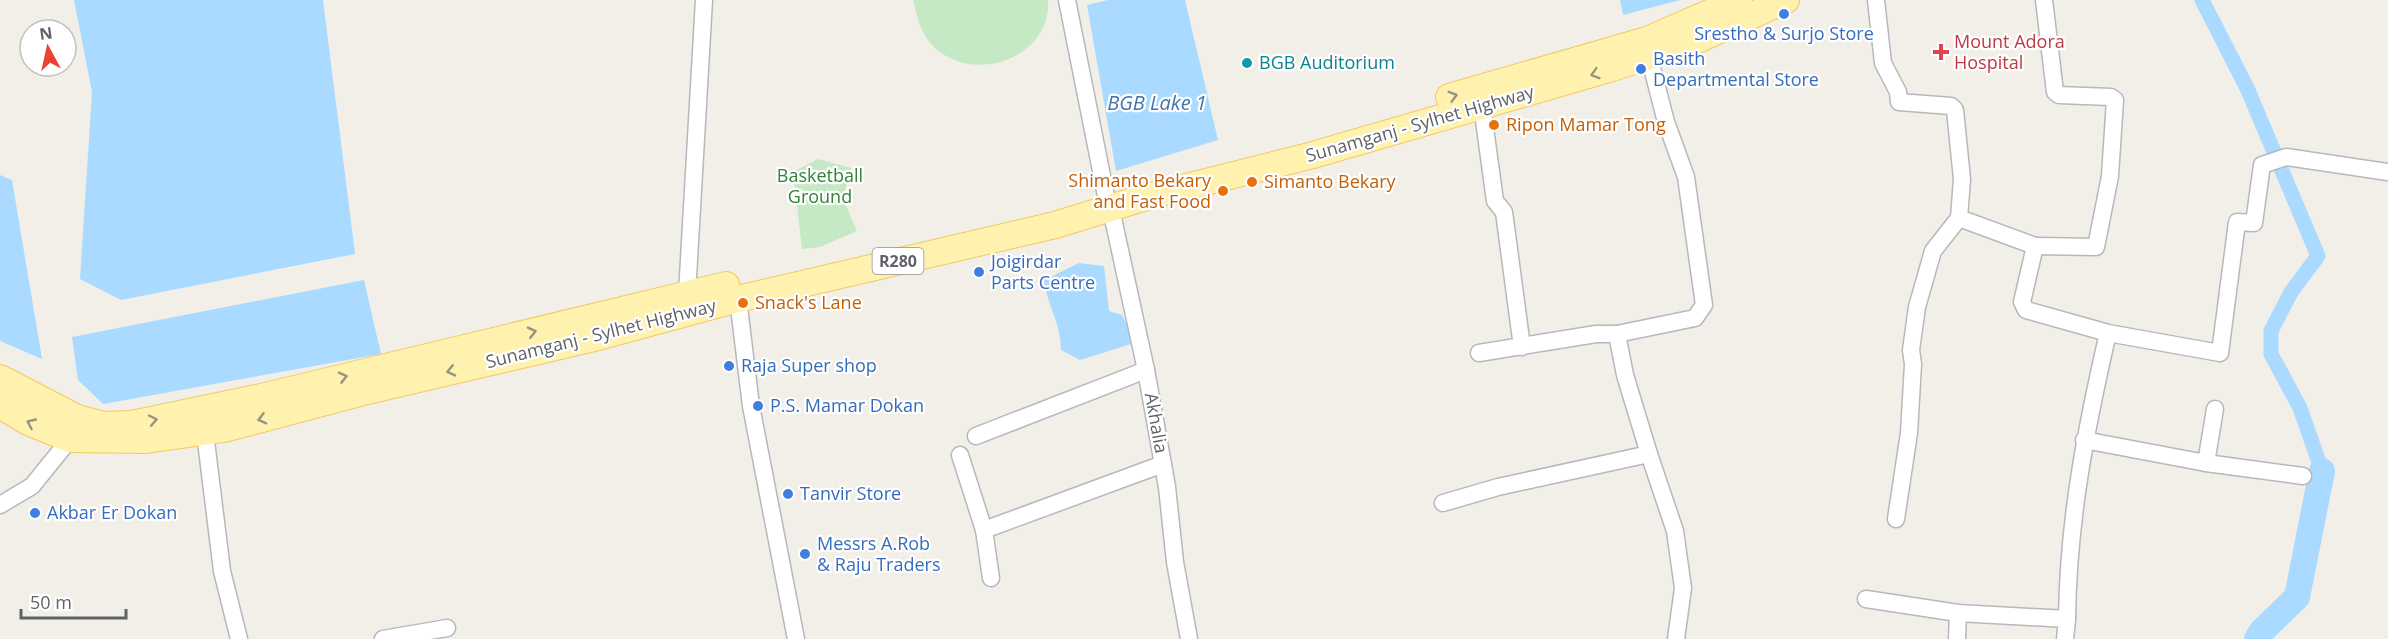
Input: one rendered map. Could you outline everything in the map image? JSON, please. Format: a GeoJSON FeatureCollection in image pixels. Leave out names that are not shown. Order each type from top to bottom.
{"type":"FeatureCollection","features":[{"type":"Feature","properties":{"kind":"main road","name":"Sunamganj - Sylhet Highway"},"geometry":{"type":"LineString","coordinates":[[0,378],[77,418],[104,425],[132,424],[261,397],[687,294],[1108,203],[1647,40],[1739,0]]}},
{"type":"Feature","properties":{"kind":"main road","name":"Sunamganj - Sylhet Highway"},"geometry":{"type":"LineString","coordinates":[[0,405],[28,422],[70,439],[146,440],[205,433],[367,391],[598,338],[738,298],[1515,98],[1693,42],[1786,0]]}},
{"type":"Feature","properties":{"kind":"street"},"geometry":{"type":"LineString","coordinates":[[687,294],[704,0]]}},
{"type":"Feature","properties":{"kind":"street","name":"Akhalia"},"geometry":{"type":"LineString","coordinates":[[1067,0],[1108,203],[1146,370],[1163,464],[1175,562],[1190,639]]}},
{"type":"Feature","properties":{"kind":"street"},"geometry":{"type":"LineString","coordinates":[[1876,0],[1883,63],[1898,92],[1899,102],[1951,106],[1955,110],[1962,178],[1959,218],[1933,251],[1917,307],[1911,350],[1913,363],[1909,433],[1896,519]]}},
{"type":"Feature","properties":{"kind":"street"},"geometry":{"type":"LineString","coordinates":[[1959,218],[2035,246],[2094,249],[2098,244],[2110,176],[2115,100],[2111,97],[2059,96],[2055,92],[2044,0]]}},
{"type":"Feature","properties":{"kind":"street"},"geometry":{"type":"LineString","coordinates":[[1479,353],[1588,335],[1617,334],[1695,318],[1704,305],[1686,177],[1666,122],[1649,56]]}},
{"type":"Feature","properties":{"kind":"street"},"geometry":{"type":"LineString","coordinates":[[1482,106],[1495,201],[1504,212],[1507,228],[1511,282],[1522,347]]}},
{"type":"Feature","properties":{"kind":"street"},"geometry":{"type":"LineString","coordinates":[[2035,246],[2022,302],[2026,310],[2108,333],[2220,353],[2237,222],[2254,223],[2262,165],[2286,157],[2388,172]]}},
{"type":"Feature","properties":{"kind":"street"},"geometry":{"type":"LineString","coordinates":[[738,298],[751,406],[796,639]]}},
{"type":"Feature","properties":{"kind":"street"},"geometry":{"type":"LineString","coordinates":[[2065,639],[2068,563],[2084,440],[2108,333]]}},
{"type":"Feature","properties":{"kind":"street"},"geometry":{"type":"LineString","coordinates":[[1617,334],[1625,375],[1675,531],[1683,588],[1676,639]]}},
{"type":"Feature","properties":{"kind":"street"},"geometry":{"type":"LineString","coordinates":[[976,436],[1146,370]]}},
{"type":"Feature","properties":{"kind":"street"},"geometry":{"type":"LineString","coordinates":[[2206,463],[2215,409]]}},
{"type":"Feature","properties":{"kind":"street"},"geometry":{"type":"LineString","coordinates":[[205,433],[222,571],[239,639]]}},
{"type":"Feature","properties":{"kind":"street"},"geometry":{"type":"LineString","coordinates":[[0,505],[32,486],[70,439]]}},
{"type":"Feature","properties":{"kind":"street"},"geometry":{"type":"LineString","coordinates":[[2084,440],[2206,463],[2303,476]]}},
{"type":"Feature","properties":{"kind":"street"},"geometry":{"type":"LineString","coordinates":[[960,454],[984,530],[992,578]]}},
{"type":"Feature","properties":{"kind":"street"},"geometry":{"type":"LineString","coordinates":[[1443,503],[1498,487],[1649,454]]}},
{"type":"Feature","properties":{"kind":"street"},"geometry":{"type":"LineString","coordinates":[[984,530],[1163,464]]}},
{"type":"Feature","properties":{"kind":"street"},"geometry":{"type":"LineString","coordinates":[[1866,599],[1958,612],[2067,619]]}},
{"type":"Feature","properties":{"kind":"street"},"geometry":{"type":"LineString","coordinates":[[1957,639],[1958,612]]}},
{"type":"Feature","properties":{"kind":"street"},"geometry":{"type":"LineString","coordinates":[[383,639],[447,628]]}},
{"type":"Feature","properties":{"kind":"green space"},"geometry":{"type":"Polygon","coordinates":[[[913,0],[1048,0],[1046,20],[1037,37],[1024,51],[1007,60],[988,64],[968,64],[950,58],[933,46],[922,30],[913,0]]]}},
{"type":"Feature","properties":{"kind":"green space","name":"Basketball Ground"},"geometry":{"type":"Polygon","coordinates":[[[818,159],[851,168],[843,199],[857,231],[820,247],[802,249],[793,172],[818,159]]]}},
{"type":"Feature","properties":{"kind":"water"},"geometry":{"type":"Polygon","coordinates":[[[74,0],[323,0],[355,254],[121,300],[80,279],[92,92],[74,0]]]}},
{"type":"Feature","properties":{"kind":"water","name":"BGB Lake 1"},"geometry":{"type":"Polygon","coordinates":[[[1108,0],[1185,0],[1218,140],[1116,171],[1087,5],[1108,0]]]}},
{"type":"Feature","properties":{"kind":"water"},"geometry":{"type":"Polygon","coordinates":[[[1620,0],[1680,0],[1623,15],[1620,0]]]}},
{"type":"Feature","properties":{"kind":"water"},"geometry":{"type":"Polygon","coordinates":[[[0,175],[12,180],[42,359],[0,341],[0,175]]]}},
{"type":"Feature","properties":{"kind":"water"},"geometry":{"type":"Polygon","coordinates":[[[1079,263],[1104,266],[1109,311],[1122,315],[1129,329],[1131,344],[1080,360],[1061,350],[1059,331],[1044,280],[1079,263]]]}},
{"type":"Feature","properties":{"kind":"water"},"geometry":{"type":"Polygon","coordinates":[[[364,280],[381,354],[103,404],[78,380],[72,337],[364,280]]]}},
{"type":"Feature","properties":{"kind":"waterway"},"geometry":{"type":"LineString","coordinates":[[2202,0],[2247,88],[2318,256],[2291,292],[2271,331],[2271,354],[2300,408],[2322,471]]}},
{"type":"Feature","properties":{"kind":"waterway"},"geometry":{"type":"LineString","coordinates":[[2257,639],[2262,631],[2297,597],[2322,471]]}},
{"type":"Feature","properties":{"kind":"place","name":"Srestho & Surjo Store"},"geometry":{"type":"Point","coordinates":[1784,14]}},
{"type":"Feature","properties":{"kind":"place","name":"Mount Adora Hospital"},"geometry":{"type":"Point","coordinates":[1941,52]}},
{"type":"Feature","properties":{"kind":"place","name":"BGB Auditorium"},"geometry":{"type":"Point","coordinates":[1247,63]}},
{"type":"Feature","properties":{"kind":"place","name":"Basith Departmental Store"},"geometry":{"type":"Point","coordinates":[1641,69]}},
{"type":"Feature","properties":{"kind":"place","name":"Ripon Mamar Tong"},"geometry":{"type":"Point","coordinates":[1494,125]}},
{"type":"Feature","properties":{"kind":"place","name":"Simanto Bekary"},"geometry":{"type":"Point","coordinates":[1252,182]}},
{"type":"Feature","properties":{"kind":"place","name":"Shimanto Bekary and Fast Food"},"geometry":{"type":"Point","coordinates":[1223,191]}},
{"type":"Feature","properties":{"kind":"place","name":"Joigirdar Parts Centre"},"geometry":{"type":"Point","coordinates":[979,272]}},
{"type":"Feature","properties":{"kind":"place","name":"Snack's Lane"},"geometry":{"type":"Point","coordinates":[743,303]}},
{"type":"Feature","properties":{"kind":"place","name":"Raja Super shop"},"geometry":{"type":"Point","coordinates":[729,366]}},
{"type":"Feature","properties":{"kind":"place","name":"P.S. Mamar Dokan"},"geometry":{"type":"Point","coordinates":[758,406]}},
{"type":"Feature","properties":{"kind":"place","name":"Tanvir Store"},"geometry":{"type":"Point","coordinates":[788,494]}},
{"type":"Feature","properties":{"kind":"place","name":"Akbar Er Dokan"},"geometry":{"type":"Point","coordinates":[35,513]}},
{"type":"Feature","properties":{"kind":"place","name":"Messrs A.Rob & Raju Traders"},"geometry":{"type":"Point","coordinates":[805,554]}}]}
